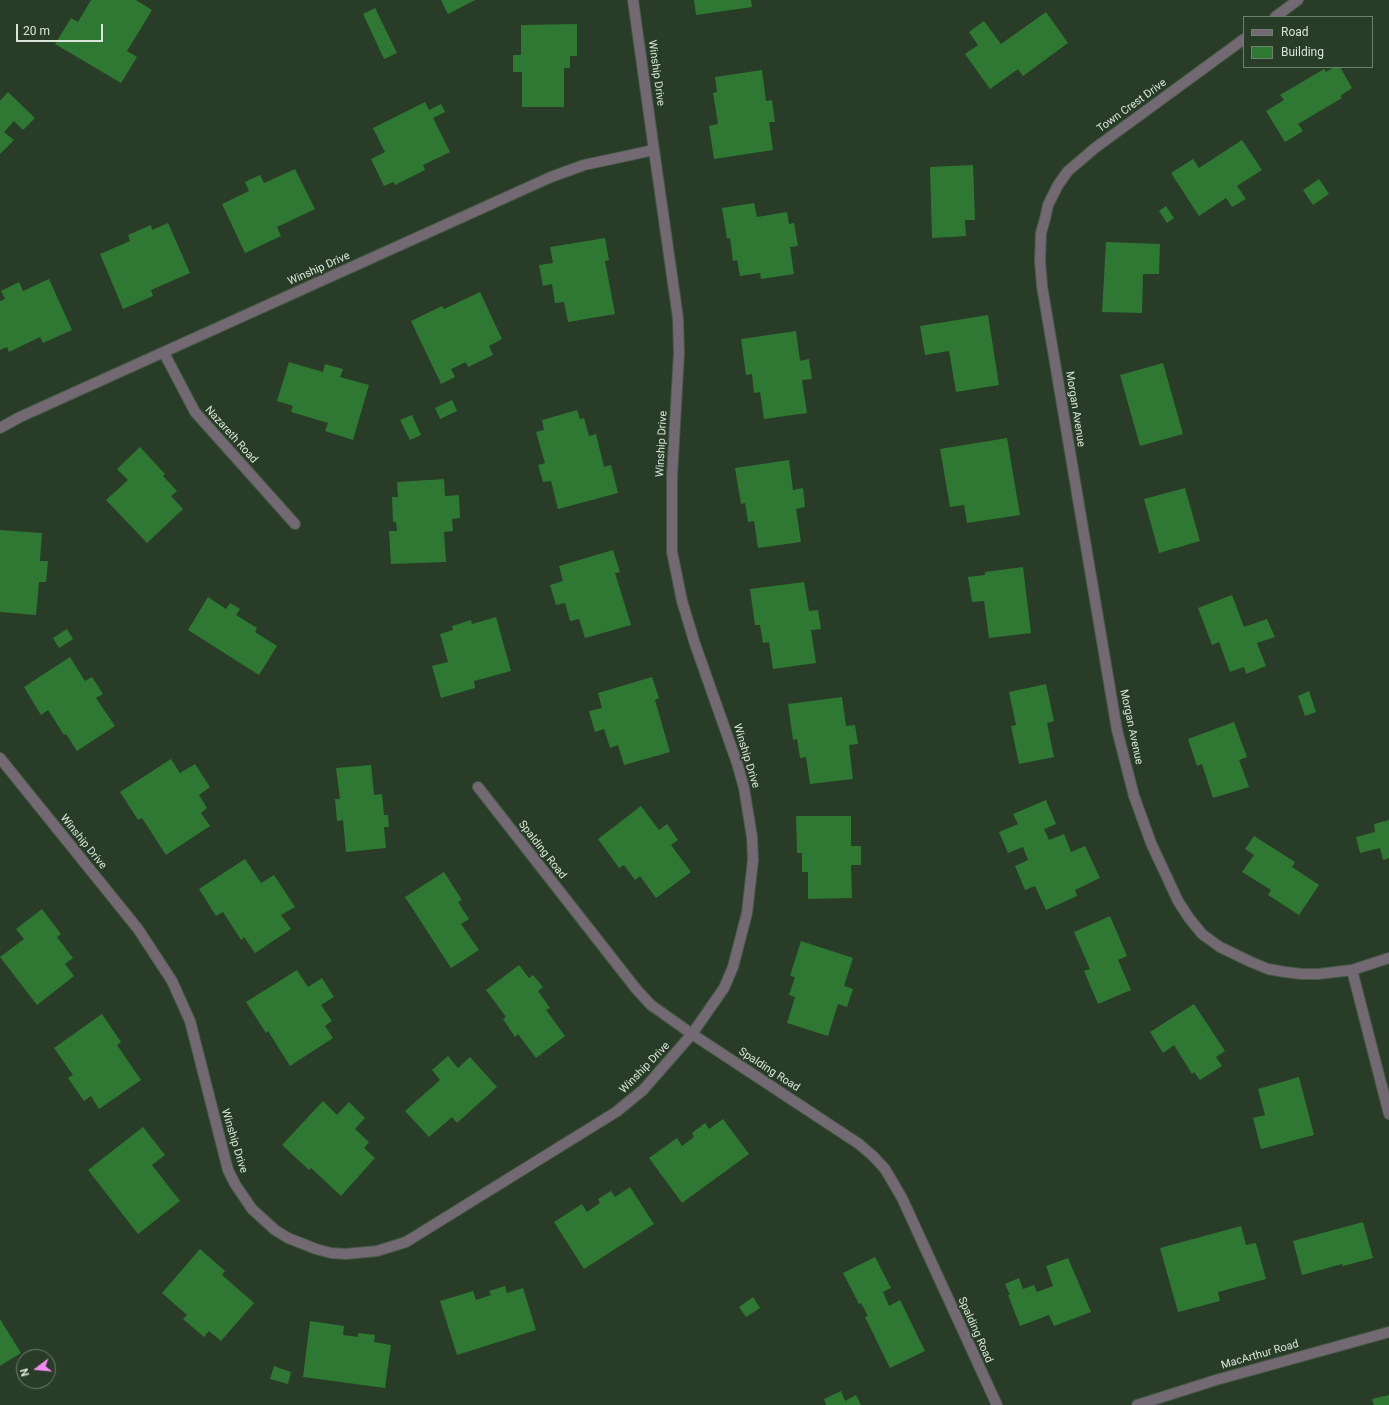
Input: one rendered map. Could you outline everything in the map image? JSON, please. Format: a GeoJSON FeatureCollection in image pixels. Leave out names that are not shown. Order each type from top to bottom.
{"type":"FeatureCollection","features":[{"type":"Feature","properties":{"kind":"street","name":"Winship Drive"},"geometry":{"type":"LineString","coordinates":[[0,758],[138,929],[156,955],[172,981],[190,1021],[224,1155],[235,1184],[252,1209],[263,1220],[288,1238],[302,1244],[331,1252],[362,1254],[392,1247],[419,1234],[630,1102],[643,1090],[692,1034],[724,988],[733,967],[747,913],[751,883],[752,837],[748,809],[737,764],[695,644],[684,608],[672,552],[672,476],[679,353],[678,332],[667,240],[633,0]]}},
{"type":"Feature","properties":{"kind":"street"},"geometry":{"type":"LineString","coordinates":[[1276,16],[1298,0]]}},
{"type":"Feature","properties":{"kind":"street","name":"Town Crest Drive"},"geometry":{"type":"LineString","coordinates":[[1048,205],[1068,171],[1081,159],[1243,40]]}},
{"type":"Feature","properties":{"kind":"street","name":"Winship Drive"},"geometry":{"type":"LineString","coordinates":[[0,428],[20,417],[568,170],[584,165],[654,150]]}},
{"type":"Feature","properties":{"kind":"street","name":"Morgan Avenue"},"geometry":{"type":"LineString","coordinates":[[1048,205],[1042,233],[1040,260],[1044,293],[1118,730],[1134,796],[1151,844],[1165,875],[1181,906],[1202,934],[1220,947],[1268,969],[1302,974],[1318,974],[1352,970],[1389,958]]}},
{"type":"Feature","properties":{"kind":"street","name":"Nazareth Road"},"geometry":{"type":"LineString","coordinates":[[164,353],[195,412],[295,524]]}},
{"type":"Feature","properties":{"kind":"street","name":"Spalding Road"},"geometry":{"type":"LineString","coordinates":[[478,787],[637,990],[651,1005],[692,1034],[859,1144],[885,1169],[902,1198],[997,1405]]}},
{"type":"Feature","properties":{"kind":"street"},"geometry":{"type":"LineString","coordinates":[[1352,970],[1389,1114]]}},
{"type":"Feature","properties":{"kind":"street","name":"MacArthur Road"},"geometry":{"type":"LineString","coordinates":[[1138,1405],[1216,1380],[1389,1332]]}},
{"type":"Feature","properties":{"kind":"building"},"geometry":{"type":"Polygon","coordinates":[[[91,0],[136,0],[152,10],[127,51],[137,57],[121,83],[55,44],[71,18],[78,22],[91,0]]]}},
{"type":"Feature","properties":{"kind":"building"},"geometry":{"type":"Polygon","coordinates":[[[441,0],[475,0],[448,14],[441,0]]]}},
{"type":"Feature","properties":{"kind":"building"},"geometry":{"type":"Polygon","coordinates":[[[694,0],[751,0],[752,7],[696,15],[694,0]]]}},
{"type":"Feature","properties":{"kind":"building"},"geometry":{"type":"Polygon","coordinates":[[[375,8],[397,53],[384,59],[363,14],[375,8]]]}},
{"type":"Feature","properties":{"kind":"building"},"geometry":{"type":"Polygon","coordinates":[[[1046,12],[1068,43],[1023,76],[1018,69],[990,89],[965,54],[978,45],[969,32],[984,21],[1001,44],[1046,12]]]}},
{"type":"Feature","properties":{"kind":"building"},"geometry":{"type":"Polygon","coordinates":[[[577,24],[577,56],[570,56],[570,68],[564,68],[564,107],[522,107],[522,72],[513,72],[513,55],[521,55],[521,25],[577,24]]]}},
{"type":"Feature","properties":{"kind":"building"},"geometry":{"type":"Polygon","coordinates":[[[1332,68],[1341,68],[1352,88],[1340,96],[1342,98],[1298,124],[1303,131],[1285,142],[1266,111],[1284,100],[1280,95],[1324,69],[1326,72],[1332,68]]]}},
{"type":"Feature","properties":{"kind":"building"},"geometry":{"type":"Polygon","coordinates":[[[762,70],[766,101],[772,100],[775,122],[769,122],[773,150],[714,159],[709,126],[718,124],[713,93],[717,92],[715,77],[762,70]]]}},
{"type":"Feature","properties":{"kind":"building"},"geometry":{"type":"Polygon","coordinates":[[[8,92],[35,118],[23,130],[14,121],[4,132],[14,140],[0,154],[0,101],[8,92]]]}},
{"type":"Feature","properties":{"kind":"building"},"geometry":{"type":"Polygon","coordinates":[[[425,102],[429,110],[441,104],[445,112],[433,118],[450,152],[423,165],[425,170],[395,185],[393,182],[384,186],[371,159],[385,152],[373,128],[425,102]]]}},
{"type":"Feature","properties":{"kind":"building"},"geometry":{"type":"Polygon","coordinates":[[[1242,140],[1262,170],[1237,186],[1246,199],[1232,207],[1226,198],[1199,216],[1171,173],[1193,159],[1199,168],[1242,140]]]}},
{"type":"Feature","properties":{"kind":"building"},"geometry":{"type":"Polygon","coordinates":[[[973,165],[975,220],[965,220],[966,236],[932,238],[930,167],[973,165]]]}},
{"type":"Feature","properties":{"kind":"building"},"geometry":{"type":"Polygon","coordinates":[[[295,169],[315,209],[277,227],[281,236],[245,253],[222,204],[249,191],[245,182],[260,175],[264,183],[295,169]]]}},
{"type":"Feature","properties":{"kind":"building"},"geometry":{"type":"Polygon","coordinates":[[[1319,179],[1329,194],[1313,205],[1303,190],[1319,179]]]}},
{"type":"Feature","properties":{"kind":"building"},"geometry":{"type":"Polygon","coordinates":[[[754,203],[757,217],[787,212],[789,224],[794,223],[798,246],[790,247],[794,274],[761,279],[760,273],[740,276],[737,260],[733,261],[730,238],[727,239],[722,208],[754,203]]]}},
{"type":"Feature","properties":{"kind":"building"},"geometry":{"type":"Polygon","coordinates":[[[1166,206],[1174,218],[1167,223],[1159,211],[1166,206]]]}},
{"type":"Feature","properties":{"kind":"building"},"geometry":{"type":"Polygon","coordinates":[[[168,223],[190,273],[151,290],[153,296],[123,309],[100,254],[130,241],[128,235],[151,225],[152,230],[168,223]]]}},
{"type":"Feature","properties":{"kind":"building"},"geometry":{"type":"Polygon","coordinates":[[[605,238],[609,260],[605,261],[615,314],[568,322],[564,302],[555,303],[552,284],[543,286],[539,265],[553,263],[550,247],[605,238]]]}},
{"type":"Feature","properties":{"kind":"building"},"geometry":{"type":"Polygon","coordinates":[[[1106,242],[1160,244],[1159,274],[1143,274],[1142,313],[1102,312],[1106,242]]]}},
{"type":"Feature","properties":{"kind":"building"},"geometry":{"type":"Polygon","coordinates":[[[49,279],[72,330],[43,343],[40,337],[9,352],[7,347],[0,350],[0,301],[5,299],[1,291],[19,282],[23,291],[49,279]]]}},
{"type":"Feature","properties":{"kind":"building"},"geometry":{"type":"Polygon","coordinates":[[[480,292],[502,339],[489,346],[493,355],[468,367],[466,362],[451,369],[455,377],[441,384],[411,321],[442,306],[444,309],[480,292]]]}},
{"type":"Feature","properties":{"kind":"building"},"geometry":{"type":"Polygon","coordinates":[[[988,315],[999,385],[956,392],[949,351],[925,355],[920,326],[988,315]]]}},
{"type":"Feature","properties":{"kind":"building"},"geometry":{"type":"Polygon","coordinates":[[[796,331],[800,361],[809,359],[812,379],[802,380],[807,413],[764,419],[760,392],[754,393],[752,374],[746,375],[741,339],[796,331]]]}},
{"type":"Feature","properties":{"kind":"building"},"geometry":{"type":"Polygon","coordinates":[[[289,362],[323,372],[325,364],[343,369],[340,377],[369,385],[353,440],[325,431],[328,423],[291,412],[293,406],[277,401],[289,362]]]}},
{"type":"Feature","properties":{"kind":"building"},"geometry":{"type":"Polygon","coordinates":[[[1163,363],[1183,434],[1140,446],[1120,375],[1163,363]]]}},
{"type":"Feature","properties":{"kind":"building"},"geometry":{"type":"Polygon","coordinates":[[[452,400],[457,411],[440,419],[435,408],[452,400]]]}},
{"type":"Feature","properties":{"kind":"building"},"geometry":{"type":"Polygon","coordinates":[[[577,410],[580,419],[584,418],[589,436],[596,434],[604,467],[611,465],[618,493],[558,509],[551,481],[543,482],[538,465],[545,463],[536,432],[544,430],[542,420],[577,410]]]}},
{"type":"Feature","properties":{"kind":"building"},"geometry":{"type":"Polygon","coordinates":[[[412,415],[421,435],[410,440],[400,420],[412,415]]]}},
{"type":"Feature","properties":{"kind":"building"},"geometry":{"type":"Polygon","coordinates":[[[1007,438],[1020,515],[967,523],[964,505],[950,507],[940,449],[1007,438]]]}},
{"type":"Feature","properties":{"kind":"building"},"geometry":{"type":"Polygon","coordinates":[[[140,447],[165,474],[163,476],[177,491],[171,496],[183,509],[147,543],[106,500],[128,480],[117,469],[140,447]]]}},
{"type":"Feature","properties":{"kind":"building"},"geometry":{"type":"Polygon","coordinates":[[[789,460],[793,490],[803,488],[805,507],[796,509],[801,542],[758,548],[754,521],[748,522],[745,503],[741,504],[735,468],[789,460]]]}},
{"type":"Feature","properties":{"kind":"building"},"geometry":{"type":"Polygon","coordinates":[[[444,479],[445,496],[459,495],[460,518],[452,519],[453,531],[444,532],[446,562],[391,564],[389,531],[397,531],[396,522],[393,522],[392,497],[398,497],[397,482],[444,479]]]}},
{"type":"Feature","properties":{"kind":"building"},"geometry":{"type":"Polygon","coordinates":[[[1185,488],[1200,541],[1159,553],[1144,499],[1185,488]]]}},
{"type":"Feature","properties":{"kind":"building"},"geometry":{"type":"Polygon","coordinates":[[[0,530],[42,533],[40,561],[48,561],[46,582],[39,582],[36,615],[0,612],[0,530]]]}},
{"type":"Feature","properties":{"kind":"building"},"geometry":{"type":"Polygon","coordinates":[[[613,550],[620,572],[615,573],[631,625],[585,638],[579,619],[570,621],[565,603],[556,605],[550,585],[563,581],[559,566],[613,550]]]}},
{"type":"Feature","properties":{"kind":"building"},"geometry":{"type":"Polygon","coordinates":[[[1023,567],[1031,633],[989,638],[984,601],[972,602],[968,577],[985,575],[985,572],[1023,567]]]}},
{"type":"Feature","properties":{"kind":"building"},"geometry":{"type":"Polygon","coordinates":[[[804,582],[809,611],[818,610],[821,629],[811,630],[816,663],[773,669],[769,642],[763,643],[760,625],[755,625],[750,589],[804,582]]]}},
{"type":"Feature","properties":{"kind":"building"},"geometry":{"type":"Polygon","coordinates":[[[1232,595],[1244,627],[1267,619],[1275,637],[1257,643],[1266,666],[1246,674],[1244,667],[1230,672],[1219,642],[1212,645],[1198,608],[1232,595]]]}},
{"type":"Feature","properties":{"kind":"building"},"geometry":{"type":"Polygon","coordinates":[[[208,597],[226,609],[230,603],[240,609],[236,615],[257,628],[255,632],[277,646],[259,675],[188,630],[208,597]]]}},
{"type":"Feature","properties":{"kind":"building"},"geometry":{"type":"Polygon","coordinates":[[[496,617],[511,671],[474,681],[475,688],[441,698],[432,666],[448,662],[440,634],[453,630],[452,626],[471,620],[472,624],[496,617]]]}},
{"type":"Feature","properties":{"kind":"building"},"geometry":{"type":"Polygon","coordinates":[[[67,629],[73,639],[59,648],[53,638],[67,629]]]}},
{"type":"Feature","properties":{"kind":"building"},"geometry":{"type":"Polygon","coordinates":[[[70,657],[85,681],[92,677],[103,694],[96,698],[115,726],[77,751],[66,734],[64,735],[48,710],[41,715],[24,687],[70,657]]]}},
{"type":"Feature","properties":{"kind":"building"},"geometry":{"type":"Polygon","coordinates":[[[652,677],[659,698],[655,700],[670,752],[624,765],[618,745],[610,748],[604,729],[595,732],[589,711],[602,708],[598,693],[652,677]]]}},
{"type":"Feature","properties":{"kind":"building"},"geometry":{"type":"Polygon","coordinates":[[[1046,684],[1054,721],[1047,723],[1054,757],[1019,764],[1011,726],[1016,725],[1009,692],[1046,684]]]}},
{"type":"Feature","properties":{"kind":"building"},"geometry":{"type":"Polygon","coordinates":[[[1309,691],[1316,712],[1305,716],[1298,696],[1309,691]]]}},
{"type":"Feature","properties":{"kind":"building"},"geometry":{"type":"Polygon","coordinates":[[[842,697],[846,726],[855,725],[858,744],[849,745],[853,779],[810,784],[806,757],[800,758],[797,739],[793,740],[788,704],[842,697]]]}},
{"type":"Feature","properties":{"kind":"building"},"geometry":{"type":"Polygon","coordinates":[[[1234,722],[1247,757],[1239,760],[1249,787],[1213,798],[1202,764],[1197,766],[1188,739],[1234,722]]]}},
{"type":"Feature","properties":{"kind":"building"},"geometry":{"type":"Polygon","coordinates":[[[171,759],[180,773],[195,764],[210,787],[199,795],[207,808],[201,813],[210,826],[166,855],[142,818],[138,820],[120,792],[171,759]]]}},
{"type":"Feature","properties":{"kind":"building"},"geometry":{"type":"Polygon","coordinates":[[[371,765],[374,795],[382,794],[384,815],[388,815],[389,827],[384,827],[386,848],[346,852],[343,820],[337,821],[335,799],[340,799],[336,768],[371,765]]]}},
{"type":"Feature","properties":{"kind":"building"},"geometry":{"type":"Polygon","coordinates":[[[1046,800],[1056,824],[1044,829],[1049,840],[1064,834],[1071,852],[1085,846],[1100,878],[1075,890],[1077,896],[1046,910],[1035,886],[1025,890],[1015,866],[1028,860],[1023,847],[1008,853],[999,832],[1018,824],[1013,814],[1046,800]]]}},
{"type":"Feature","properties":{"kind":"building"},"geometry":{"type":"Polygon","coordinates":[[[641,806],[659,830],[667,824],[678,840],[671,845],[691,872],[656,898],[640,876],[635,880],[624,865],[619,868],[598,839],[641,806]]]}},
{"type":"Feature","properties":{"kind":"building"},"geometry":{"type":"Polygon","coordinates":[[[796,816],[851,816],[851,846],[861,846],[861,865],[851,865],[852,898],[808,899],[808,872],[802,872],[802,853],[797,853],[796,816]]]}},
{"type":"Feature","properties":{"kind":"building"},"geometry":{"type":"Polygon","coordinates":[[[1389,820],[1389,858],[1383,860],[1380,848],[1360,853],[1356,837],[1375,832],[1374,824],[1389,820]]]}},
{"type":"Feature","properties":{"kind":"building"},"geometry":{"type":"Polygon","coordinates":[[[1254,836],[1295,862],[1292,867],[1319,885],[1299,915],[1268,895],[1271,890],[1242,872],[1254,855],[1245,849],[1254,836]]]}},
{"type":"Feature","properties":{"kind":"building"},"geometry":{"type":"Polygon","coordinates":[[[245,859],[261,883],[274,875],[295,907],[281,915],[291,929],[255,953],[244,937],[241,940],[223,912],[216,916],[199,889],[245,859]]]}},
{"type":"Feature","properties":{"kind":"building"},"geometry":{"type":"Polygon","coordinates":[[[444,872],[462,900],[458,902],[469,919],[461,924],[479,950],[451,968],[405,897],[444,872]]]}},
{"type":"Feature","properties":{"kind":"building"},"geometry":{"type":"Polygon","coordinates":[[[42,909],[61,934],[57,937],[73,958],[65,964],[74,976],[37,1005],[0,957],[24,939],[16,929],[42,909]]]}},
{"type":"Feature","properties":{"kind":"building"},"geometry":{"type":"Polygon","coordinates":[[[1110,916],[1127,956],[1118,960],[1131,990],[1098,1004],[1084,971],[1090,969],[1074,932],[1110,916]]]}},
{"type":"Feature","properties":{"kind":"building"},"geometry":{"type":"Polygon","coordinates":[[[801,941],[853,958],[844,986],[853,989],[847,1007],[838,1004],[828,1036],[787,1023],[795,997],[789,995],[795,977],[790,976],[801,941]]]}},
{"type":"Feature","properties":{"kind":"building"},"geometry":{"type":"Polygon","coordinates":[[[519,965],[529,978],[533,975],[543,987],[538,991],[550,1008],[546,1010],[565,1036],[536,1058],[518,1034],[515,1037],[503,1019],[506,1017],[486,990],[519,965]]]}},
{"type":"Feature","properties":{"kind":"building"},"geometry":{"type":"Polygon","coordinates":[[[297,970],[308,987],[322,978],[334,997],[321,1005],[332,1021],[325,1026],[333,1038],[290,1066],[268,1031],[266,1033],[246,1002],[297,970]]]}},
{"type":"Feature","properties":{"kind":"building"},"geometry":{"type":"Polygon","coordinates":[[[1194,1004],[1225,1051],[1216,1057],[1222,1066],[1200,1080],[1194,1072],[1192,1074],[1174,1045],[1163,1053],[1150,1032],[1194,1004]]]}},
{"type":"Feature","properties":{"kind":"building"},"geometry":{"type":"Polygon","coordinates":[[[102,1014],[121,1042],[117,1045],[141,1080],[99,1109],[91,1096],[84,1101],[68,1078],[73,1075],[54,1048],[102,1014]]]}},
{"type":"Feature","properties":{"kind":"building"},"geometry":{"type":"Polygon","coordinates":[[[448,1056],[458,1068],[470,1057],[497,1087],[457,1123],[452,1117],[429,1137],[405,1111],[440,1080],[432,1070],[448,1056]]]}},
{"type":"Feature","properties":{"kind":"building"},"geometry":{"type":"Polygon","coordinates":[[[1299,1077],[1314,1135],[1261,1149],[1253,1118],[1265,1115],[1258,1089],[1299,1077]]]}},
{"type":"Feature","properties":{"kind":"building"},"geometry":{"type":"Polygon","coordinates":[[[323,1101],[337,1115],[349,1102],[365,1118],[355,1129],[369,1142],[364,1148],[375,1158],[341,1196],[311,1168],[309,1170],[282,1145],[323,1101]]]}},
{"type":"Feature","properties":{"kind":"building"},"geometry":{"type":"Polygon","coordinates":[[[723,1119],[749,1154],[682,1203],[649,1158],[677,1138],[682,1146],[694,1137],[692,1133],[705,1123],[709,1129],[723,1119]]]}},
{"type":"Feature","properties":{"kind":"building"},"geometry":{"type":"Polygon","coordinates":[[[143,1127],[165,1155],[152,1165],[180,1201],[138,1234],[88,1170],[143,1127]]]}},
{"type":"Feature","properties":{"kind":"building"},"geometry":{"type":"Polygon","coordinates":[[[630,1187],[654,1224],[584,1269],[554,1222],[582,1204],[587,1212],[600,1203],[598,1199],[611,1191],[615,1197],[630,1187]]]}},
{"type":"Feature","properties":{"kind":"building"},"geometry":{"type":"Polygon","coordinates":[[[1363,1222],[1373,1258],[1343,1266],[1342,1264],[1302,1275],[1293,1241],[1363,1222]]]}},
{"type":"Feature","properties":{"kind":"building"},"geometry":{"type":"Polygon","coordinates":[[[1241,1226],[1246,1245],[1256,1243],[1266,1279],[1218,1292],[1220,1301],[1178,1312],[1160,1248],[1241,1226]]]}},
{"type":"Feature","properties":{"kind":"building"},"geometry":{"type":"Polygon","coordinates":[[[200,1249],[225,1271],[222,1275],[254,1303],[221,1341],[209,1331],[204,1337],[183,1319],[187,1315],[162,1293],[200,1249]]]}},
{"type":"Feature","properties":{"kind":"building"},"geometry":{"type":"Polygon","coordinates":[[[875,1257],[891,1288],[883,1292],[889,1306],[900,1300],[925,1351],[890,1368],[865,1317],[868,1316],[861,1303],[859,1304],[843,1273],[875,1257]]]}},
{"type":"Feature","properties":{"kind":"building"},"geometry":{"type":"Polygon","coordinates":[[[1068,1258],[1091,1312],[1054,1326],[1049,1315],[1020,1326],[1005,1284],[1019,1278],[1023,1289],[1034,1285],[1037,1292],[1053,1286],[1046,1266],[1068,1258]]]}},
{"type":"Feature","properties":{"kind":"building"},"geometry":{"type":"Polygon","coordinates":[[[505,1286],[507,1293],[523,1288],[536,1330],[457,1355],[440,1301],[473,1291],[476,1300],[491,1295],[489,1291],[505,1286]]]}},
{"type":"Feature","properties":{"kind":"building"},"geometry":{"type":"Polygon","coordinates":[[[753,1297],[760,1308],[746,1317],[739,1307],[753,1297]]]}},
{"type":"Feature","properties":{"kind":"building"},"geometry":{"type":"Polygon","coordinates":[[[0,1319],[19,1349],[16,1349],[16,1356],[0,1366],[0,1319]]]}},
{"type":"Feature","properties":{"kind":"building"},"geometry":{"type":"Polygon","coordinates":[[[310,1321],[344,1326],[343,1335],[358,1337],[358,1333],[375,1335],[374,1342],[391,1345],[385,1388],[303,1377],[310,1321]]]}},
{"type":"Feature","properties":{"kind":"building"},"geometry":{"type":"Polygon","coordinates":[[[274,1366],[291,1372],[288,1384],[270,1379],[274,1366]]]}},
{"type":"Feature","properties":{"kind":"building"},"geometry":{"type":"Polygon","coordinates":[[[841,1391],[845,1401],[856,1395],[861,1405],[826,1405],[824,1399],[841,1391]]]}},
{"type":"Feature","properties":{"kind":"building"},"geometry":{"type":"Polygon","coordinates":[[[1389,1395],[1389,1405],[1374,1405],[1372,1399],[1389,1395]]]}}]}
